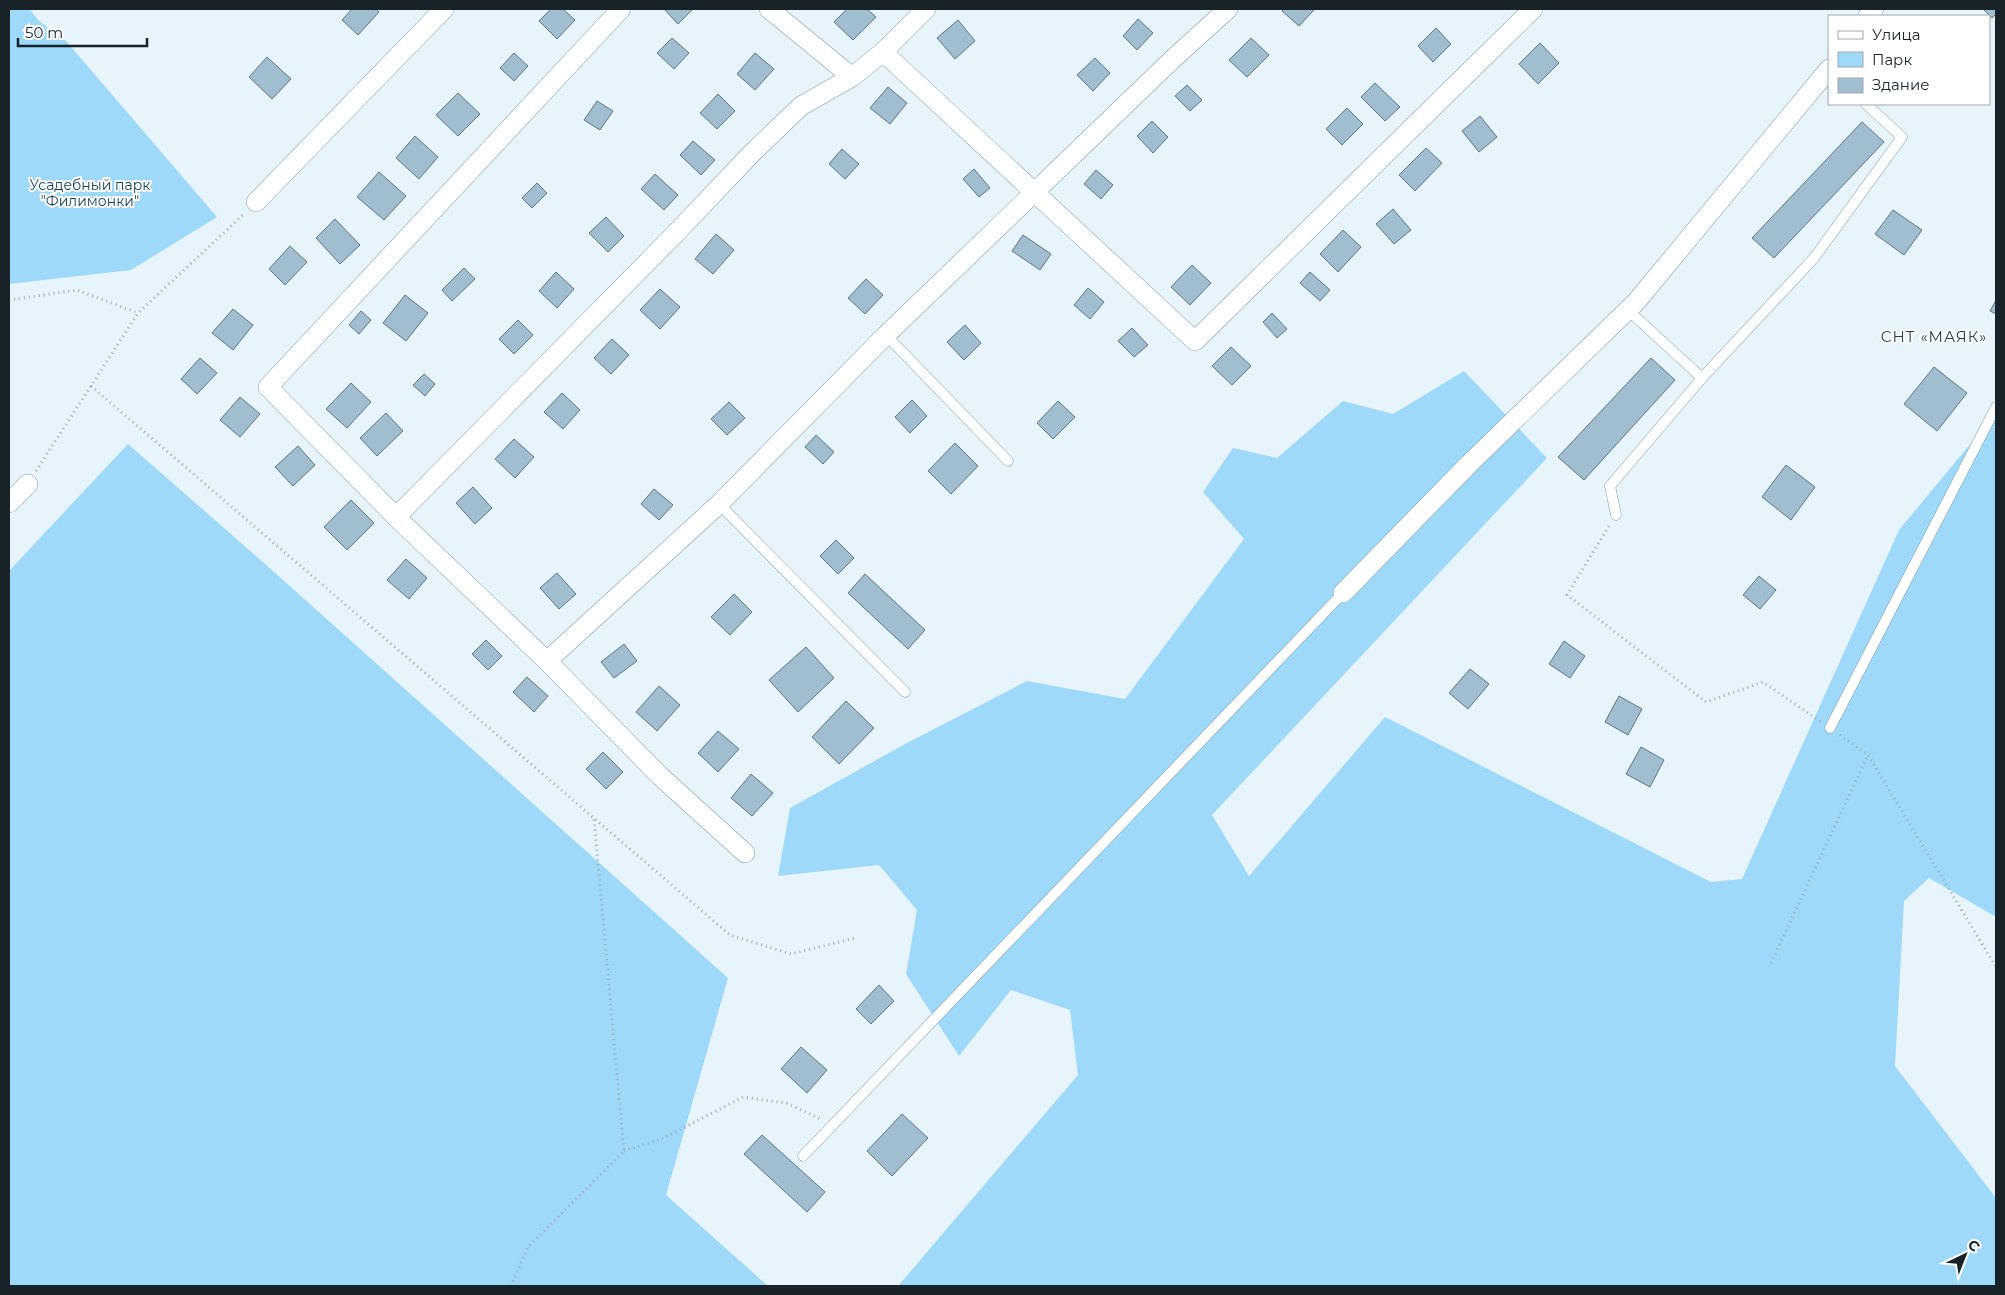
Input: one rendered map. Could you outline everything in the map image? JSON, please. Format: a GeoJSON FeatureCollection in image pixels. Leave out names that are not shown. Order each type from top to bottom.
{"type":"FeatureCollection","features":[{"type":"Feature","properties":{"kind":"street"},"geometry":{"type":"LineString","coordinates":[[256,202],[444,9]]}},
{"type":"Feature","properties":{"kind":"street"},"geometry":{"type":"LineString","coordinates":[[621,9],[268,387],[396,518],[547,661],[660,776],[745,853]]}},
{"type":"Feature","properties":{"kind":"street"},"geometry":{"type":"LineString","coordinates":[[770,9],[852,77]]}},
{"type":"Feature","properties":{"kind":"street"},"geometry":{"type":"LineString","coordinates":[[396,518],[678,232],[751,154],[801,106],[852,77],[883,52],[926,9]]}},
{"type":"Feature","properties":{"kind":"street"},"geometry":{"type":"LineString","coordinates":[[547,661],[719,504],[886,334],[1228,9]]}},
{"type":"Feature","properties":{"kind":"street"},"geometry":{"type":"LineString","coordinates":[[883,52],[1195,341],[1534,9]]}},
{"type":"Feature","properties":{"kind":"street"},"geometry":{"type":"LineString","coordinates":[[1343,593],[1469,464],[1628,310],[1828,71]]}},
{"type":"Feature","properties":{"kind":"street"},"geometry":{"type":"LineString","coordinates":[[9,503],[28,484]]}},
{"type":"Feature","properties":{"kind":"lane"},"geometry":{"type":"LineString","coordinates":[[1616,515],[1610,486],[1702,378],[1814,258],[1902,137],[1867,105]]}},
{"type":"Feature","properties":{"kind":"lane"},"geometry":{"type":"LineString","coordinates":[[1628,310],[1702,378]]}},
{"type":"Feature","properties":{"kind":"lane"},"geometry":{"type":"LineString","coordinates":[[886,334],[1008,461]]}},
{"type":"Feature","properties":{"kind":"lane"},"geometry":{"type":"LineString","coordinates":[[1830,728],[1996,407]]}},
{"type":"Feature","properties":{"kind":"lane"},"geometry":{"type":"LineString","coordinates":[[719,504],[905,692]]}},
{"type":"Feature","properties":{"kind":"lane"},"geometry":{"type":"LineString","coordinates":[[803,1156],[1343,593]]}},
{"type":"Feature","properties":{"kind":"path"},"geometry":{"type":"LineString","coordinates":[[28,484],[138,313],[256,202]]}},
{"type":"Feature","properties":{"kind":"path"},"geometry":{"type":"LineString","coordinates":[[9,300],[77,290],[138,313]]}},
{"type":"Feature","properties":{"kind":"path"},"geometry":{"type":"LineString","coordinates":[[92,386],[730,935],[791,954],[855,938]]}},
{"type":"Feature","properties":{"kind":"path"},"geometry":{"type":"LineString","coordinates":[[1616,515],[1567,595],[1706,702],[1763,682],[1868,755],[1996,967]]}},
{"type":"Feature","properties":{"kind":"path"},"geometry":{"type":"LineString","coordinates":[[1771,963],[1868,755]]}},
{"type":"Feature","properties":{"kind":"path"},"geometry":{"type":"LineString","coordinates":[[594,818],[624,1150]]}},
{"type":"Feature","properties":{"kind":"path"},"geometry":{"type":"LineString","coordinates":[[511,1286],[528,1247],[624,1150],[664,1138],[743,1097],[786,1103],[833,1125]]}},
{"type":"Feature","properties":{"kind":"green space","name":"Усадебный парк \"Филимонки\""},"geometry":{"type":"Polygon","coordinates":[[[9,9],[29,9],[39,21],[66,41],[217,217],[131,270],[9,284],[9,9]]]}},
{"type":"Feature","properties":{"kind":"green space"},"geometry":{"type":"Polygon","coordinates":[[[1464,371],[1547,458],[1212,815],[1249,876],[1385,717],[1711,882],[1742,879],[1899,530],[1996,413],[1996,917],[1929,878],[1904,901],[1895,1066],[1996,1198],[1996,1286],[898,1286],[1078,1075],[1070,1010],[1011,990],[959,1056],[906,974],[917,910],[879,865],[778,876],[790,808],[905,744],[1027,681],[1125,699],[1244,539],[1203,492],[1233,448],[1277,458],[1343,401],[1393,414],[1464,371]]]}},
{"type":"Feature","properties":{"kind":"green space"},"geometry":{"type":"Polygon","coordinates":[[[128,444],[264,563],[728,978],[666,1195],[768,1286],[9,1286],[9,571],[128,444]]]}},
{"type":"Feature","properties":{"kind":"building"},"geometry":{"type":"Polygon","coordinates":[[[352,9],[376,9],[379,12],[358,35],[342,20],[352,9]]]}},
{"type":"Feature","properties":{"kind":"building"},"geometry":{"type":"Polygon","coordinates":[[[551,9],[563,9],[575,20],[557,39],[539,21],[551,9]]]}},
{"type":"Feature","properties":{"kind":"building"},"geometry":{"type":"Polygon","coordinates":[[[664,9],[693,9],[678,24],[664,9]]]}},
{"type":"Feature","properties":{"kind":"building"},"geometry":{"type":"Polygon","coordinates":[[[847,9],[867,9],[876,17],[853,40],[834,22],[847,9]]]}},
{"type":"Feature","properties":{"kind":"building"},"geometry":{"type":"Polygon","coordinates":[[[1284,9],[1315,9],[1299,26],[1282,11],[1284,9]]]}},
{"type":"Feature","properties":{"kind":"building"},"geometry":{"type":"Polygon","coordinates":[[[1983,9],[1996,9],[1996,14],[1992,18],[1983,9]]]}},
{"type":"Feature","properties":{"kind":"building"},"geometry":{"type":"Polygon","coordinates":[[[1138,19],[1153,33],[1137,50],[1123,36],[1138,19]]]}},
{"type":"Feature","properties":{"kind":"building"},"geometry":{"type":"Polygon","coordinates":[[[958,20],[975,41],[955,59],[937,38],[958,20]]]}},
{"type":"Feature","properties":{"kind":"building"},"geometry":{"type":"Polygon","coordinates":[[[1436,28],[1451,44],[1433,62],[1418,46],[1436,28]]]}},
{"type":"Feature","properties":{"kind":"building"},"geometry":{"type":"Polygon","coordinates":[[[672,38],[689,53],[674,69],[657,53],[672,38]]]}},
{"type":"Feature","properties":{"kind":"building"},"geometry":{"type":"Polygon","coordinates":[[[1251,38],[1269,55],[1247,77],[1229,60],[1251,38]]]}},
{"type":"Feature","properties":{"kind":"building"},"geometry":{"type":"Polygon","coordinates":[[[1540,43],[1559,63],[1538,84],[1519,64],[1540,43]]]}},
{"type":"Feature","properties":{"kind":"building"},"geometry":{"type":"Polygon","coordinates":[[[514,53],[528,66],[514,81],[500,68],[514,53]]]}},
{"type":"Feature","properties":{"kind":"building"},"geometry":{"type":"Polygon","coordinates":[[[755,53],[774,69],[755,90],[737,74],[755,53]]]}},
{"type":"Feature","properties":{"kind":"building"},"geometry":{"type":"Polygon","coordinates":[[[267,57],[291,79],[272,99],[249,77],[267,57]]]}},
{"type":"Feature","properties":{"kind":"building"},"geometry":{"type":"Polygon","coordinates":[[[1095,58],[1110,73],[1093,91],[1077,75],[1095,58]]]}},
{"type":"Feature","properties":{"kind":"building"},"geometry":{"type":"Polygon","coordinates":[[[1375,83],[1400,107],[1385,121],[1361,97],[1375,83]]]}},
{"type":"Feature","properties":{"kind":"building"},"geometry":{"type":"Polygon","coordinates":[[[1187,85],[1202,100],[1190,111],[1175,96],[1187,85]]]}},
{"type":"Feature","properties":{"kind":"building"},"geometry":{"type":"Polygon","coordinates":[[[888,87],[907,103],[890,124],[870,108],[888,87]]]}},
{"type":"Feature","properties":{"kind":"building"},"geometry":{"type":"Polygon","coordinates":[[[458,93],[480,114],[458,136],[436,115],[458,93]]]}},
{"type":"Feature","properties":{"kind":"building"},"geometry":{"type":"Polygon","coordinates":[[[718,94],[735,111],[717,129],[700,113],[718,94]]]}},
{"type":"Feature","properties":{"kind":"building"},"geometry":{"type":"Polygon","coordinates":[[[597,101],[613,111],[600,130],[584,120],[597,101]]]}},
{"type":"Feature","properties":{"kind":"building"},"geometry":{"type":"Polygon","coordinates":[[[1347,108],[1363,124],[1342,145],[1326,129],[1347,108]]]}},
{"type":"Feature","properties":{"kind":"building"},"geometry":{"type":"Polygon","coordinates":[[[1480,116],[1497,137],[1479,152],[1462,131],[1480,116]]]}},
{"type":"Feature","properties":{"kind":"building"},"geometry":{"type":"Polygon","coordinates":[[[1152,121],[1168,137],[1153,153],[1137,136],[1152,121]]]}},
{"type":"Feature","properties":{"kind":"building"},"geometry":{"type":"Polygon","coordinates":[[[1862,122],[1884,142],[1774,258],[1752,238],[1862,122]]]}},
{"type":"Feature","properties":{"kind":"building"},"geometry":{"type":"Polygon","coordinates":[[[415,136],[438,157],[419,179],[396,158],[415,136]]]}},
{"type":"Feature","properties":{"kind":"building"},"geometry":{"type":"Polygon","coordinates":[[[693,141],[715,160],[701,175],[680,155],[693,141]]]}},
{"type":"Feature","properties":{"kind":"building"},"geometry":{"type":"Polygon","coordinates":[[[1426,148],[1442,163],[1415,191],[1399,175],[1426,148]]]}},
{"type":"Feature","properties":{"kind":"building"},"geometry":{"type":"Polygon","coordinates":[[[842,149],[859,164],[845,179],[829,164],[842,149]]]}},
{"type":"Feature","properties":{"kind":"building"},"geometry":{"type":"Polygon","coordinates":[[[974,169],[990,188],[979,197],[963,179],[974,169]]]}},
{"type":"Feature","properties":{"kind":"building"},"geometry":{"type":"Polygon","coordinates":[[[1096,170],[1113,185],[1101,199],[1084,184],[1096,170]]]}},
{"type":"Feature","properties":{"kind":"building"},"geometry":{"type":"Polygon","coordinates":[[[379,172],[406,196],[384,220],[357,197],[379,172]]]}},
{"type":"Feature","properties":{"kind":"building"},"geometry":{"type":"Polygon","coordinates":[[[655,174],[678,195],[664,210],[641,189],[655,174]]]}},
{"type":"Feature","properties":{"kind":"building"},"geometry":{"type":"Polygon","coordinates":[[[537,183],[547,193],[532,208],[522,198],[537,183]]]}},
{"type":"Feature","properties":{"kind":"building"},"geometry":{"type":"Polygon","coordinates":[[[1393,209],[1411,230],[1394,244],[1376,224],[1393,209]]]}},
{"type":"Feature","properties":{"kind":"building"},"geometry":{"type":"Polygon","coordinates":[[[1893,210],[1922,230],[1904,255],[1875,234],[1893,210]]]}},
{"type":"Feature","properties":{"kind":"building"},"geometry":{"type":"Polygon","coordinates":[[[606,217],[624,236],[608,252],[589,233],[606,217]]]}},
{"type":"Feature","properties":{"kind":"building"},"geometry":{"type":"Polygon","coordinates":[[[335,219],[360,245],[340,264],[316,238],[335,219]]]}},
{"type":"Feature","properties":{"kind":"building"},"geometry":{"type":"Polygon","coordinates":[[[1343,230],[1361,247],[1338,272],[1320,254],[1343,230]]]}},
{"type":"Feature","properties":{"kind":"building"},"geometry":{"type":"Polygon","coordinates":[[[716,234],[734,250],[713,274],[695,259],[716,234]]]}},
{"type":"Feature","properties":{"kind":"building"},"geometry":{"type":"Polygon","coordinates":[[[1023,235],[1051,254],[1040,270],[1012,251],[1023,235]]]}},
{"type":"Feature","properties":{"kind":"building"},"geometry":{"type":"Polygon","coordinates":[[[290,246],[307,262],[285,285],[269,269],[290,246]]]}},
{"type":"Feature","properties":{"kind":"building"},"geometry":{"type":"Polygon","coordinates":[[[1192,265],[1211,283],[1190,305],[1171,287],[1192,265]]]}},
{"type":"Feature","properties":{"kind":"building"},"geometry":{"type":"Polygon","coordinates":[[[464,268],[475,279],[452,301],[442,290],[464,268]]]}},
{"type":"Feature","properties":{"kind":"building"},"geometry":{"type":"Polygon","coordinates":[[[556,272],[574,289],[557,308],[539,291],[556,272]]]}},
{"type":"Feature","properties":{"kind":"building"},"geometry":{"type":"Polygon","coordinates":[[[1310,272],[1330,290],[1320,301],[1300,283],[1310,272]]]}},
{"type":"Feature","properties":{"kind":"building"},"geometry":{"type":"Polygon","coordinates":[[[866,279],[883,295],[865,314],[848,298],[866,279]]]}},
{"type":"Feature","properties":{"kind":"building"},"geometry":{"type":"Polygon","coordinates":[[[1088,288],[1104,302],[1090,319],[1074,305],[1088,288]]]}},
{"type":"Feature","properties":{"kind":"building"},"geometry":{"type":"Polygon","coordinates":[[[660,289],[680,307],[660,329],[640,310],[660,289]]]}},
{"type":"Feature","properties":{"kind":"building"},"geometry":{"type":"Polygon","coordinates":[[[405,295],[428,313],[406,341],[383,323],[405,295]]]}},
{"type":"Feature","properties":{"kind":"building"},"geometry":{"type":"Polygon","coordinates":[[[1996,300],[1996,314],[1990,311],[1996,300]]]}},
{"type":"Feature","properties":{"kind":"building"},"geometry":{"type":"Polygon","coordinates":[[[233,309],[253,325],[233,350],[212,333],[233,309]]]}},
{"type":"Feature","properties":{"kind":"building"},"geometry":{"type":"Polygon","coordinates":[[[361,311],[371,320],[359,334],[349,325],[361,311]]]}},
{"type":"Feature","properties":{"kind":"building"},"geometry":{"type":"Polygon","coordinates":[[[1272,313],[1287,329],[1277,338],[1263,322],[1272,313]]]}},
{"type":"Feature","properties":{"kind":"building"},"geometry":{"type":"Polygon","coordinates":[[[518,320],[533,335],[514,354],[499,339],[518,320]]]}},
{"type":"Feature","properties":{"kind":"building"},"geometry":{"type":"Polygon","coordinates":[[[965,325],[981,343],[964,360],[947,342],[965,325]]]}},
{"type":"Feature","properties":{"kind":"building"},"geometry":{"type":"Polygon","coordinates":[[[1132,328],[1148,345],[1134,357],[1118,341],[1132,328]]]}},
{"type":"Feature","properties":{"kind":"building"},"geometry":{"type":"Polygon","coordinates":[[[612,339],[629,355],[611,374],[594,358],[612,339]]]}},
{"type":"Feature","properties":{"kind":"building"},"geometry":{"type":"Polygon","coordinates":[[[1231,347],[1251,366],[1232,385],[1212,366],[1231,347]]]}},
{"type":"Feature","properties":{"kind":"building"},"geometry":{"type":"Polygon","coordinates":[[[200,358],[217,373],[197,394],[181,379],[200,358]]]}},
{"type":"Feature","properties":{"kind":"building"},"geometry":{"type":"Polygon","coordinates":[[[1651,358],[1675,380],[1584,480],[1558,457],[1651,358]]]}},
{"type":"Feature","properties":{"kind":"building"},"geometry":{"type":"Polygon","coordinates":[[[1934,367],[1967,393],[1937,431],[1904,404],[1934,367]]]}},
{"type":"Feature","properties":{"kind":"building"},"geometry":{"type":"Polygon","coordinates":[[[424,374],[435,384],[425,396],[413,385],[424,374]]]}},
{"type":"Feature","properties":{"kind":"building"},"geometry":{"type":"Polygon","coordinates":[[[351,383],[371,402],[347,428],[326,409],[351,383]]]}},
{"type":"Feature","properties":{"kind":"building"},"geometry":{"type":"Polygon","coordinates":[[[562,393],[580,410],[563,429],[544,412],[562,393]]]}},
{"type":"Feature","properties":{"kind":"building"},"geometry":{"type":"Polygon","coordinates":[[[240,397],[260,414],[240,437],[220,420],[240,397]]]}},
{"type":"Feature","properties":{"kind":"building"},"geometry":{"type":"Polygon","coordinates":[[[912,400],[927,416],[910,433],[895,417],[912,400]]]}},
{"type":"Feature","properties":{"kind":"building"},"geometry":{"type":"Polygon","coordinates":[[[1058,401],[1075,417],[1053,439],[1037,423],[1058,401]]]}},
{"type":"Feature","properties":{"kind":"building"},"geometry":{"type":"Polygon","coordinates":[[[729,402],[745,418],[727,435],[711,419],[729,402]]]}},
{"type":"Feature","properties":{"kind":"building"},"geometry":{"type":"Polygon","coordinates":[[[386,413],[403,431],[377,456],[360,438],[386,413]]]}},
{"type":"Feature","properties":{"kind":"building"},"geometry":{"type":"Polygon","coordinates":[[[816,435],[834,452],[823,464],[805,447],[816,435]]]}},
{"type":"Feature","properties":{"kind":"building"},"geometry":{"type":"Polygon","coordinates":[[[514,439],[534,457],[515,478],[495,459],[514,439]]]}},
{"type":"Feature","properties":{"kind":"building"},"geometry":{"type":"Polygon","coordinates":[[[955,443],[978,466],[951,494],[928,471],[955,443]]]}},
{"type":"Feature","properties":{"kind":"building"},"geometry":{"type":"Polygon","coordinates":[[[298,446],[315,465],[293,486],[275,467],[298,446]]]}},
{"type":"Feature","properties":{"kind":"building"},"geometry":{"type":"Polygon","coordinates":[[[1786,465],[1815,487],[1791,520],[1762,497],[1786,465]]]}},
{"type":"Feature","properties":{"kind":"building"},"geometry":{"type":"Polygon","coordinates":[[[473,487],[492,508],[475,524],[456,503],[473,487]]]}},
{"type":"Feature","properties":{"kind":"building"},"geometry":{"type":"Polygon","coordinates":[[[654,489],[673,505],[659,520],[641,504],[654,489]]]}},
{"type":"Feature","properties":{"kind":"building"},"geometry":{"type":"Polygon","coordinates":[[[351,500],[374,523],[347,550],[324,527],[351,500]]]}},
{"type":"Feature","properties":{"kind":"building"},"geometry":{"type":"Polygon","coordinates":[[[836,540],[854,558],[838,574],[820,556],[836,540]]]}},
{"type":"Feature","properties":{"kind":"building"},"geometry":{"type":"Polygon","coordinates":[[[406,559],[427,578],[409,599],[387,580],[406,559]]]}},
{"type":"Feature","properties":{"kind":"building"},"geometry":{"type":"Polygon","coordinates":[[[557,573],[576,594],[559,609],[540,588],[557,573]]]}},
{"type":"Feature","properties":{"kind":"building"},"geometry":{"type":"Polygon","coordinates":[[[865,574],[925,630],[908,649],[848,593],[865,574]]]}},
{"type":"Feature","properties":{"kind":"building"},"geometry":{"type":"Polygon","coordinates":[[[1759,576],[1776,590],[1760,609],[1743,595],[1759,576]]]}},
{"type":"Feature","properties":{"kind":"building"},"geometry":{"type":"Polygon","coordinates":[[[734,594],[752,612],[730,635],[711,617],[734,594]]]}},
{"type":"Feature","properties":{"kind":"building"},"geometry":{"type":"Polygon","coordinates":[[[486,640],[502,656],[488,670],[472,654],[486,640]]]}},
{"type":"Feature","properties":{"kind":"building"},"geometry":{"type":"Polygon","coordinates":[[[1564,641],[1585,656],[1570,678],[1549,664],[1564,641]]]}},
{"type":"Feature","properties":{"kind":"building"},"geometry":{"type":"Polygon","coordinates":[[[624,644],[637,661],[614,678],[601,662],[624,644]]]}},
{"type":"Feature","properties":{"kind":"building"},"geometry":{"type":"Polygon","coordinates":[[[806,647],[834,678],[798,712],[769,680],[806,647]]]}},
{"type":"Feature","properties":{"kind":"building"},"geometry":{"type":"Polygon","coordinates":[[[1470,669],[1489,684],[1468,709],[1449,693],[1470,669]]]}},
{"type":"Feature","properties":{"kind":"building"},"geometry":{"type":"Polygon","coordinates":[[[527,677],[548,696],[534,712],[513,692],[527,677]]]}},
{"type":"Feature","properties":{"kind":"building"},"geometry":{"type":"Polygon","coordinates":[[[659,686],[680,705],[657,731],[636,712],[659,686]]]}},
{"type":"Feature","properties":{"kind":"building"},"geometry":{"type":"Polygon","coordinates":[[[1619,696],[1642,709],[1628,735],[1605,722],[1619,696]]]}},
{"type":"Feature","properties":{"kind":"building"},"geometry":{"type":"Polygon","coordinates":[[[846,701],[874,728],[839,764],[812,737],[846,701]]]}},
{"type":"Feature","properties":{"kind":"building"},"geometry":{"type":"Polygon","coordinates":[[[718,731],[739,749],[718,772],[698,753],[718,731]]]}},
{"type":"Feature","properties":{"kind":"building"},"geometry":{"type":"Polygon","coordinates":[[[1641,747],[1664,760],[1650,787],[1626,774],[1641,747]]]}},
{"type":"Feature","properties":{"kind":"building"},"geometry":{"type":"Polygon","coordinates":[[[603,752],[623,772],[606,789],[586,769],[603,752]]]}},
{"type":"Feature","properties":{"kind":"building"},"geometry":{"type":"Polygon","coordinates":[[[751,774],[773,793],[752,816],[731,798],[751,774]]]}},
{"type":"Feature","properties":{"kind":"building"},"geometry":{"type":"Polygon","coordinates":[[[879,985],[894,1001],[871,1024],[856,1009],[879,985]]]}},
{"type":"Feature","properties":{"kind":"building"},"geometry":{"type":"Polygon","coordinates":[[[801,1047],[827,1070],[807,1093],[781,1069],[801,1047]]]}},
{"type":"Feature","properties":{"kind":"building"},"geometry":{"type":"Polygon","coordinates":[[[902,1114],[928,1138],[892,1176],[867,1151],[902,1114]]]}},
{"type":"Feature","properties":{"kind":"building"},"geometry":{"type":"Polygon","coordinates":[[[762,1135],[825,1192],[807,1212],[744,1154],[762,1135]]]}},
{"type":"Feature","properties":{"kind":"district","name":"СНТ «МАЯК»"},"geometry":{"type":"Point","coordinates":[1934,336]}}]}
